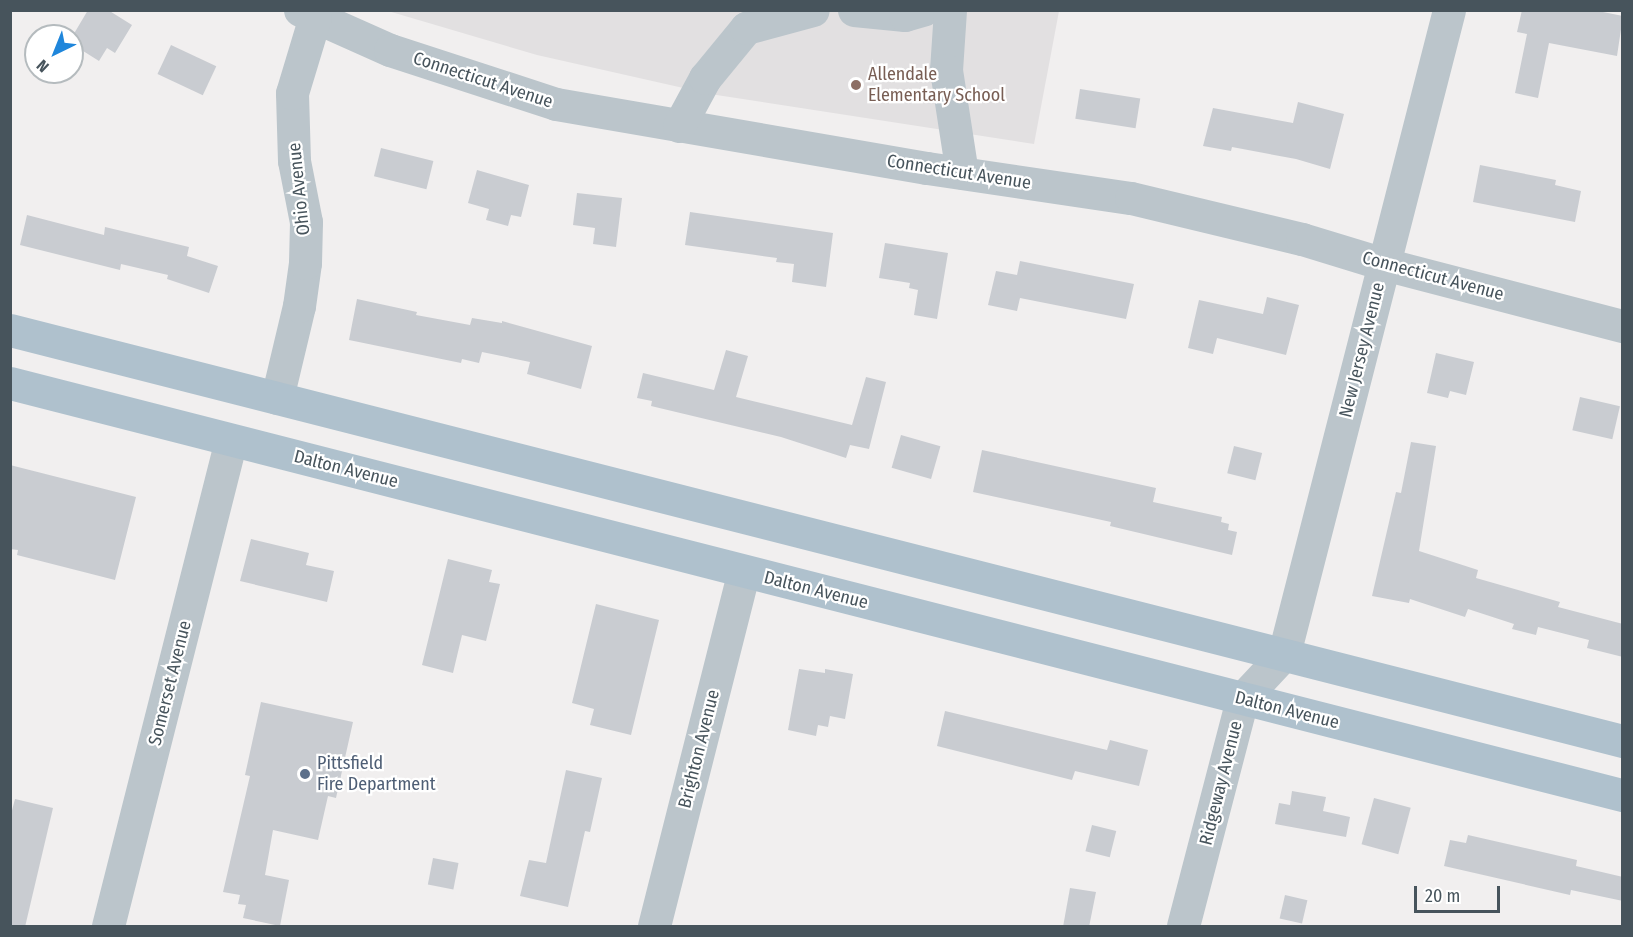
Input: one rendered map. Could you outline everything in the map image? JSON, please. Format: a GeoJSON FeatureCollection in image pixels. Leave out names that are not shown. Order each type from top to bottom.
{"type":"FeatureCollection","features":[{"type":"Feature","properties":{"kind":"main road"},"geometry":{"type":"LineString","coordinates":[[10,330],[1623,741]]}},
{"type":"Feature","properties":{"kind":"main road","name":"Dalton Avenue"},"geometry":{"type":"LineString","coordinates":[[10,383],[1623,795]]}},
{"type":"Feature","properties":{"kind":"street"},"geometry":{"type":"LineString","coordinates":[[679,126],[705,78],[746,28],[813,10]]}},
{"type":"Feature","properties":{"kind":"street"},"geometry":{"type":"LineString","coordinates":[[854,10],[905,15],[923,10]]}},
{"type":"Feature","properties":{"kind":"street"},"geometry":{"type":"LineString","coordinates":[[950,10],[946,70],[962,173]]}},
{"type":"Feature","properties":{"kind":"street","name":"New Jersey Avenue"},"geometry":{"type":"LineString","coordinates":[[1284,654],[1449,10]]}},
{"type":"Feature","properties":{"kind":"street","name":"Connecticut Avenue"},"geometry":{"type":"LineString","coordinates":[[307,14],[390,50],[556,104],[962,173],[1131,198],[1302,239],[1384,264],[1623,326]]}},
{"type":"Feature","properties":{"kind":"street","name":"Ohio Avenue"},"geometry":{"type":"LineString","coordinates":[[277,398],[299,306],[305,262],[306,222],[294,161],[292,93],[307,14]]}},
{"type":"Feature","properties":{"kind":"street","name":"Somerset Avenue"},"geometry":{"type":"LineString","coordinates":[[108,927],[231,440]]}},
{"type":"Feature","properties":{"kind":"street","name":"Brighton Avenue"},"geometry":{"type":"LineString","coordinates":[[654,927],[744,571]]}},
{"type":"Feature","properties":{"kind":"street","name":"Ridgeway Avenue"},"geometry":{"type":"LineString","coordinates":[[1182,927],[1242,699],[1284,654]]}},
{"type":"Feature","properties":{"kind":"shaded area","name":"Allendale Elementary School"},"geometry":{"type":"Polygon","coordinates":[[[388,11],[1059,11],[1034,144],[710,94],[537,55],[388,11]]]}},
{"type":"Feature","properties":{"kind":"building"},"geometry":{"type":"Polygon","coordinates":[[[88,10],[108,10],[132,25],[115,53],[107,48],[99,61],[84,52],[84,24],[80,24],[88,10]]]}},
{"type":"Feature","properties":{"kind":"building"},"geometry":{"type":"Polygon","coordinates":[[[1522,10],[1593,10],[1623,16],[1617,56],[1549,43],[1538,98],[1515,93],[1527,34],[1517,32],[1522,10]]]}},
{"type":"Feature","properties":{"kind":"building"},"geometry":{"type":"Polygon","coordinates":[[[171,45],[216,66],[203,95],[157,74],[171,45]]]}},
{"type":"Feature","properties":{"kind":"building"},"geometry":{"type":"Polygon","coordinates":[[[1080,89],[1140,99],[1136,128],[1075,119],[1080,89]]]}},
{"type":"Feature","properties":{"kind":"building"},"geometry":{"type":"Polygon","coordinates":[[[1298,102],[1344,114],[1330,169],[1296,159],[1232,147],[1231,151],[1203,146],[1213,108],[1293,123],[1298,102]]]}},
{"type":"Feature","properties":{"kind":"building"},"geometry":{"type":"Polygon","coordinates":[[[381,148],[433,161],[426,189],[374,176],[381,148]]]}},
{"type":"Feature","properties":{"kind":"building"},"geometry":{"type":"Polygon","coordinates":[[[1480,165],[1556,180],[1555,185],[1581,191],[1575,222],[1473,202],[1480,165]]]}},
{"type":"Feature","properties":{"kind":"building"},"geometry":{"type":"Polygon","coordinates":[[[477,170],[529,185],[521,217],[511,215],[508,226],[486,220],[489,209],[468,203],[477,170]]]}},
{"type":"Feature","properties":{"kind":"building"},"geometry":{"type":"Polygon","coordinates":[[[577,193],[622,198],[616,247],[593,244],[595,228],[573,225],[577,193]]]}},
{"type":"Feature","properties":{"kind":"building"},"geometry":{"type":"Polygon","coordinates":[[[690,212],[833,233],[826,287],[792,282],[794,264],[776,262],[777,258],[685,245],[690,212]]]}},
{"type":"Feature","properties":{"kind":"building"},"geometry":{"type":"Polygon","coordinates":[[[27,215],[104,235],[105,227],[189,247],[187,256],[218,266],[209,293],[167,279],[168,275],[121,264],[120,270],[20,245],[27,215]]]}},
{"type":"Feature","properties":{"kind":"building"},"geometry":{"type":"Polygon","coordinates":[[[885,243],[948,253],[937,319],[914,315],[918,290],[909,288],[910,283],[879,278],[885,243]]]}},
{"type":"Feature","properties":{"kind":"building"},"geometry":{"type":"Polygon","coordinates":[[[1020,261],[1134,284],[1126,319],[1020,298],[1017,311],[988,305],[996,271],[1017,275],[1020,261]]]}},
{"type":"Feature","properties":{"kind":"building"},"geometry":{"type":"Polygon","coordinates":[[[1267,297],[1299,305],[1286,355],[1217,338],[1213,354],[1188,348],[1199,300],[1263,314],[1267,297]]]}},
{"type":"Feature","properties":{"kind":"building"},"geometry":{"type":"Polygon","coordinates":[[[357,299],[417,312],[416,315],[470,325],[472,318],[502,323],[502,321],[592,346],[581,389],[527,374],[530,362],[482,352],[479,363],[462,359],[461,363],[349,340],[357,299]]]}},
{"type":"Feature","properties":{"kind":"building"},"geometry":{"type":"Polygon","coordinates":[[[726,350],[748,356],[736,397],[852,425],[866,377],[886,382],[869,449],[850,445],[846,458],[781,437],[651,406],[652,401],[637,398],[643,373],[714,390],[726,350]]]}},
{"type":"Feature","properties":{"kind":"building"},"geometry":{"type":"Polygon","coordinates":[[[1436,353],[1474,362],[1466,395],[1450,391],[1448,398],[1427,393],[1436,353]]]}},
{"type":"Feature","properties":{"kind":"building"},"geometry":{"type":"Polygon","coordinates":[[[1580,397],[1620,406],[1612,439],[1572,430],[1580,397]]]}},
{"type":"Feature","properties":{"kind":"building"},"geometry":{"type":"Polygon","coordinates":[[[901,435],[940,446],[931,479],[892,468],[901,435]]]}},
{"type":"Feature","properties":{"kind":"building"},"geometry":{"type":"Polygon","coordinates":[[[1411,442],[1436,446],[1419,551],[1478,570],[1476,578],[1560,602],[1558,607],[1623,624],[1623,657],[1587,648],[1589,640],[1538,627],[1536,635],[1512,629],[1514,624],[1468,609],[1465,617],[1410,599],[1409,603],[1372,596],[1396,492],[1401,493],[1411,442]]]}},
{"type":"Feature","properties":{"kind":"building"},"geometry":{"type":"Polygon","coordinates":[[[1234,446],[1262,453],[1255,480],[1227,473],[1234,446]]]}},
{"type":"Feature","properties":{"kind":"building"},"geometry":{"type":"Polygon","coordinates":[[[982,450],[1156,488],[1153,502],[1222,517],[1221,522],[1229,524],[1228,530],[1237,532],[1232,555],[1110,526],[1111,522],[973,492],[982,450]]]}},
{"type":"Feature","properties":{"kind":"building"},"geometry":{"type":"Polygon","coordinates":[[[10,465],[136,497],[115,580],[17,555],[18,550],[10,549],[10,465]]]}},
{"type":"Feature","properties":{"kind":"building"},"geometry":{"type":"Polygon","coordinates":[[[251,539],[309,553],[306,565],[334,571],[327,602],[240,581],[251,539]]]}},
{"type":"Feature","properties":{"kind":"building"},"geometry":{"type":"Polygon","coordinates":[[[448,559],[492,570],[489,582],[500,584],[486,641],[462,635],[453,673],[422,665],[448,559]]]}},
{"type":"Feature","properties":{"kind":"building"},"geometry":{"type":"Polygon","coordinates":[[[596,604],[659,620],[631,735],[590,725],[594,709],[572,703],[596,604]]]}},
{"type":"Feature","properties":{"kind":"building"},"geometry":{"type":"Polygon","coordinates":[[[799,669],[825,673],[825,669],[853,674],[845,719],[830,716],[828,727],[818,725],[816,736],[788,730],[799,669]]]}},
{"type":"Feature","properties":{"kind":"building"},"geometry":{"type":"Polygon","coordinates":[[[261,702],[353,722],[336,798],[328,796],[318,840],[273,830],[265,875],[289,880],[280,926],[243,918],[246,905],[238,904],[240,895],[223,892],[250,776],[245,775],[261,702]]]}},
{"type":"Feature","properties":{"kind":"building"},"geometry":{"type":"Polygon","coordinates":[[[945,711],[1107,750],[1110,740],[1148,750],[1139,786],[1075,771],[1072,780],[937,746],[945,711]]]}},
{"type":"Feature","properties":{"kind":"building"},"geometry":{"type":"Polygon","coordinates":[[[566,770],[602,778],[590,832],[585,831],[568,907],[520,896],[529,860],[546,863],[566,770]]]}},
{"type":"Feature","properties":{"kind":"building"},"geometry":{"type":"Polygon","coordinates":[[[1292,791],[1326,797],[1323,811],[1350,817],[1346,837],[1275,824],[1279,803],[1290,805],[1292,791]]]}},
{"type":"Feature","properties":{"kind":"building"},"geometry":{"type":"Polygon","coordinates":[[[1374,798],[1411,808],[1398,854],[1362,844],[1374,798]]]}},
{"type":"Feature","properties":{"kind":"building"},"geometry":{"type":"Polygon","coordinates":[[[15,799],[53,808],[25,927],[10,927],[10,818],[15,799]]]}},
{"type":"Feature","properties":{"kind":"building"},"geometry":{"type":"Polygon","coordinates":[[[1092,825],[1116,831],[1110,857],[1085,851],[1092,825]]]}},
{"type":"Feature","properties":{"kind":"building"},"geometry":{"type":"Polygon","coordinates":[[[1468,835],[1577,860],[1576,866],[1623,877],[1623,901],[1571,890],[1570,895],[1444,866],[1450,840],[1466,843],[1468,835]]]}},
{"type":"Feature","properties":{"kind":"building"},"geometry":{"type":"Polygon","coordinates":[[[433,858],[459,863],[453,889],[428,885],[433,858]]]}},
{"type":"Feature","properties":{"kind":"building"},"geometry":{"type":"Polygon","coordinates":[[[1070,888],[1096,892],[1089,927],[1063,927],[1070,888]]]}},
{"type":"Feature","properties":{"kind":"building"},"geometry":{"type":"Polygon","coordinates":[[[1285,895],[1307,900],[1302,924],[1280,918],[1285,895]]]}},
{"type":"Feature","properties":{"kind":"place","name":"Allendale Elementary School"},"geometry":{"type":"Point","coordinates":[856,85]}},
{"type":"Feature","properties":{"kind":"place","name":"Pittsfield Fire Department"},"geometry":{"type":"Point","coordinates":[305,774]}}]}
